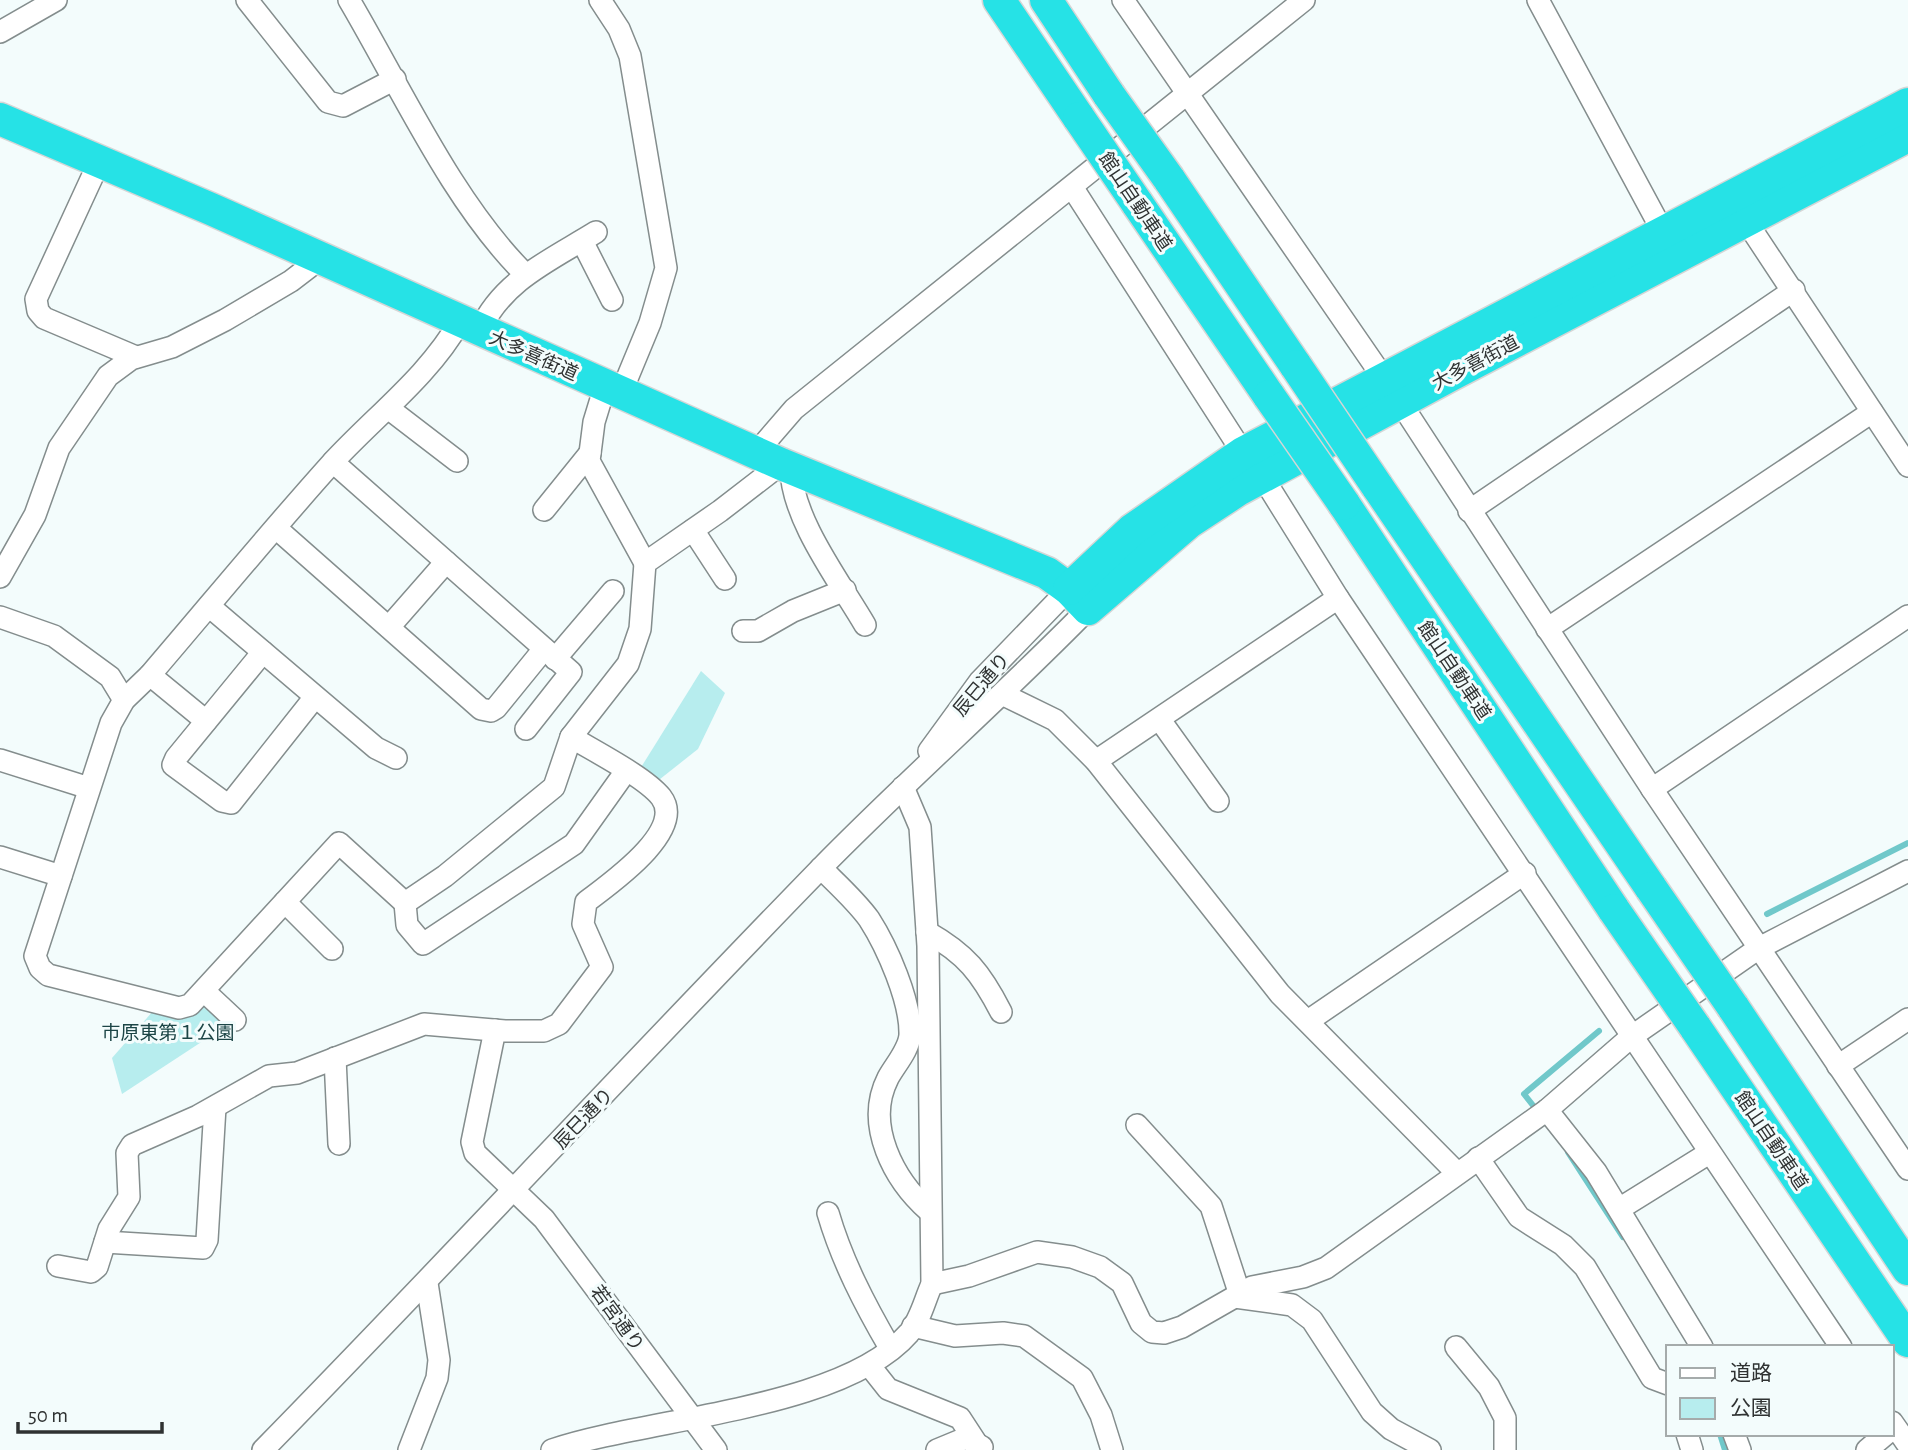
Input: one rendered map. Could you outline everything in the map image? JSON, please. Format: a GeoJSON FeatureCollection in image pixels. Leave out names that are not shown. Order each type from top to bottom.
{"type":"FeatureCollection","features":[{"type":"Feature","properties":{"kind":"highway","name":"館山自動車道"},"geometry":{"type":"LineString","coordinates":[[999,0],[1344,504],[1614,909],[1908,1341]]}},
{"type":"Feature","properties":{"kind":"highway","name":"館山自動車道"},"geometry":{"type":"LineString","coordinates":[[1046,0],[1733,1007],[1908,1269]]}},
{"type":"Feature","properties":{"kind":"highway","name":"大多喜街道"},"geometry":{"type":"LineString","coordinates":[[1392,391],[1663,232],[1908,104]]}},
{"type":"Feature","properties":{"kind":"highway","name":"大多喜街道"},"geometry":{"type":"LineString","coordinates":[[0,119],[100,160],[776,462],[1046,573],[1078,599],[1132,530],[1392,391],[1746,221],[1908,136]]}},
{"type":"Feature","properties":{"kind":"street"},"geometry":{"type":"LineString","coordinates":[[0,32],[56,0]]}},
{"type":"Feature","properties":{"kind":"street"},"geometry":{"type":"LineString","coordinates":[[247,0],[328,102],[343,106],[396,79]]}},
{"type":"Feature","properties":{"kind":"street"},"geometry":{"type":"LineString","coordinates":[[349,0],[471,209],[503,253],[524,274]]}},
{"type":"Feature","properties":{"kind":"street"},"geometry":{"type":"LineString","coordinates":[[405,904],[554,787],[571,737],[628,664],[640,629],[645,563],[589,461],[594,422],[650,323],[666,268],[630,56],[619,29],[600,0]]}},
{"type":"Feature","properties":{"kind":"street"},"geometry":{"type":"LineString","coordinates":[[1123,0],[1392,391],[1652,789],[1908,1168]]}},
{"type":"Feature","properties":{"kind":"street"},"geometry":{"type":"LineString","coordinates":[[645,563],[693,530],[776,462],[794,408],[1304,0]]}},
{"type":"Feature","properties":{"kind":"street"},"geometry":{"type":"LineString","coordinates":[[1538,0],[1663,232]]}},
{"type":"Feature","properties":{"kind":"street"},"geometry":{"type":"LineString","coordinates":[[100,160],[36,299],[37,311],[44,318],[136,357]]}},
{"type":"Feature","properties":{"kind":"street"},"geometry":{"type":"LineString","coordinates":[[1072,187],[1338,598],[1840,1345]]}},
{"type":"Feature","properties":{"kind":"street"},"geometry":{"type":"LineString","coordinates":[[1746,221],[1908,466]]}},
{"type":"Feature","properties":{"kind":"street"},"geometry":{"type":"LineString","coordinates":[[612,300],[589,236],[524,274],[470,326],[451,337],[388,408],[333,462],[150,675],[124,700],[111,723],[35,956],[40,968],[48,975],[179,1008],[190,1005],[339,843],[405,904],[407,925],[423,944],[574,844],[626,771]]}},
{"type":"Feature","properties":{"kind":"street"},"geometry":{"type":"LineString","coordinates":[[0,577],[36,515],[59,448],[108,376],[136,357],[173,347],[225,320],[291,281],[321,258]]}},
{"type":"Feature","properties":{"kind":"street"},"geometry":{"type":"LineString","coordinates":[[1469,510],[1794,290]]}},
{"type":"Feature","properties":{"kind":"street"},"geometry":{"type":"LineString","coordinates":[[388,408],[457,461]]}},
{"type":"Feature","properties":{"kind":"street"},"geometry":{"type":"LineString","coordinates":[[1547,629],[1872,412]]}},
{"type":"Feature","properties":{"kind":"street"},"geometry":{"type":"LineString","coordinates":[[544,510],[590,453]]}},
{"type":"Feature","properties":{"kind":"street"},"geometry":{"type":"LineString","coordinates":[[333,462],[557,660]]}},
{"type":"Feature","properties":{"kind":"street"},"geometry":{"type":"LineString","coordinates":[[776,462],[791,487],[807,525],[865,625]]}},
{"type":"Feature","properties":{"kind":"street"},"geometry":{"type":"LineString","coordinates":[[276,528],[481,709],[491,711],[557,660],[612,592]]}},
{"type":"Feature","properties":{"kind":"street"},"geometry":{"type":"LineString","coordinates":[[693,530],[725,579]]}},
{"type":"Feature","properties":{"kind":"street"},"geometry":{"type":"LineString","coordinates":[[388,627],[446,562]]}},
{"type":"Feature","properties":{"kind":"street"},"geometry":{"type":"LineString","coordinates":[[743,631],[758,631],[793,611],[845,590]]}},
{"type":"Feature","properties":{"kind":"street"},"geometry":{"type":"LineString","coordinates":[[1096,761],[1338,598]]}},
{"type":"Feature","properties":{"kind":"street","name":"辰巳通り"},"geometry":{"type":"LineString","coordinates":[[263,1450],[821,868],[903,787],[1004,695],[1078,599]]}},
{"type":"Feature","properties":{"kind":"street","name":"辰巳通り"},"geometry":{"type":"LineString","coordinates":[[903,787],[980,681],[1078,599]]}},
{"type":"Feature","properties":{"kind":"street"},"geometry":{"type":"LineString","coordinates":[[209,606],[376,748],[396,758]]}},
{"type":"Feature","properties":{"kind":"street"},"geometry":{"type":"LineString","coordinates":[[1652,789],[1908,616]]}},
{"type":"Feature","properties":{"kind":"street"},"geometry":{"type":"LineString","coordinates":[[0,617],[54,636],[110,677],[124,700]]}},
{"type":"Feature","properties":{"kind":"street"},"geometry":{"type":"LineString","coordinates":[[263,652],[173,765],[222,801],[231,803],[316,696]]}},
{"type":"Feature","properties":{"kind":"street"},"geometry":{"type":"LineString","coordinates":[[526,729],[557,660]]}},
{"type":"Feature","properties":{"kind":"street"},"geometry":{"type":"LineString","coordinates":[[150,675],[206,722]]}},
{"type":"Feature","properties":{"kind":"street"},"geometry":{"type":"LineString","coordinates":[[1004,695],[1055,720],[1096,761],[1280,994],[1457,1173]]}},
{"type":"Feature","properties":{"kind":"street"},"geometry":{"type":"LineString","coordinates":[[1160,720],[1219,801]]}},
{"type":"Feature","properties":{"kind":"street"},"geometry":{"type":"LineString","coordinates":[[58,1266],[91,1272],[97,1267],[109,1229],[129,1197],[127,1153],[132,1145],[215,1107],[269,1076],[297,1073],[424,1024],[544,1031],[559,1024],[598,976],[602,967],[583,924],[586,902],[643,857],[656,839],[665,813],[662,798],[626,771],[571,737]]}},
{"type":"Feature","properties":{"kind":"street"},"geometry":{"type":"LineString","coordinates":[[0,760],[89,788]]}},
{"type":"Feature","properties":{"kind":"street"},"geometry":{"type":"LineString","coordinates":[[552,1450],[581,1440],[691,1416],[750,1407],[810,1388],[869,1365],[911,1332],[932,1284],[927,932],[920,827],[903,787]]}},
{"type":"Feature","properties":{"kind":"street"},"geometry":{"type":"LineString","coordinates":[[0,858],[61,876]]}},
{"type":"Feature","properties":{"kind":"street"},"geometry":{"type":"LineString","coordinates":[[821,868],[868,919],[900,982],[910,1036],[880,1098],[880,1120],[888,1155],[907,1191],[929,1211]]}},
{"type":"Feature","properties":{"kind":"street"},"geometry":{"type":"LineString","coordinates":[[932,1284],[969,1276],[1037,1252],[1072,1257],[1100,1267],[1122,1283],[1141,1324],[1152,1332],[1164,1333],[1182,1327],[1252,1287],[1303,1278],[1326,1268],[1546,1110],[1631,1037],[1759,948],[1908,872]]}},
{"type":"Feature","properties":{"kind":"street"},"geometry":{"type":"LineString","coordinates":[[1308,1021],[1525,873]]}},
{"type":"Feature","properties":{"kind":"street"},"geometry":{"type":"LineString","coordinates":[[285,902],[331,949]]}},
{"type":"Feature","properties":{"kind":"street"},"geometry":{"type":"LineString","coordinates":[[927,932],[953,947],[982,975],[1001,1013]]}},
{"type":"Feature","properties":{"kind":"street"},"geometry":{"type":"LineString","coordinates":[[204,991],[235,1020]]}},
{"type":"Feature","properties":{"kind":"street"},"geometry":{"type":"LineString","coordinates":[[1838,1066],[1908,1018]]}},
{"type":"Feature","properties":{"kind":"street","name":"若宮通り"},"geometry":{"type":"LineString","coordinates":[[495,1030],[472,1142],[475,1153],[544,1219],[716,1450]]}},
{"type":"Feature","properties":{"kind":"street"},"geometry":{"type":"LineString","coordinates":[[335,1058],[339,1144]]}},
{"type":"Feature","properties":{"kind":"street"},"geometry":{"type":"LineString","coordinates":[[105,1242],[203,1248],[207,1240],[215,1107]]}},
{"type":"Feature","properties":{"kind":"street"},"geometry":{"type":"LineString","coordinates":[[1546,1110],[1596,1172],[1701,1345]]}},
{"type":"Feature","properties":{"kind":"street"},"geometry":{"type":"LineString","coordinates":[[1137,1125],[1211,1206],[1238,1296]]}},
{"type":"Feature","properties":{"kind":"street"},"geometry":{"type":"LineString","coordinates":[[1619,1209],[1709,1153]]}},
{"type":"Feature","properties":{"kind":"street"},"geometry":{"type":"LineString","coordinates":[[1478,1158],[1519,1217],[1563,1245],[1585,1267],[1652,1378],[1666,1383]]}},
{"type":"Feature","properties":{"kind":"street"},"geometry":{"type":"LineString","coordinates":[[828,1213],[837,1242],[861,1297],[890,1348]]}},
{"type":"Feature","properties":{"kind":"street"},"geometry":{"type":"LineString","coordinates":[[409,1450],[437,1378],[439,1360],[426,1283]]}},
{"type":"Feature","properties":{"kind":"street"},"geometry":{"type":"LineString","coordinates":[[1238,1296],[1292,1305],[1312,1320],[1372,1412],[1391,1429],[1430,1450]]}},
{"type":"Feature","properties":{"kind":"street"},"geometry":{"type":"LineString","coordinates":[[913,1326],[956,1336],[1003,1333],[1024,1336],[1082,1378],[1101,1415],[1112,1450]]}},
{"type":"Feature","properties":{"kind":"street"},"geometry":{"type":"LineString","coordinates":[[1456,1347],[1489,1387],[1505,1418],[1505,1450]]}},
{"type":"Feature","properties":{"kind":"street"},"geometry":{"type":"LineString","coordinates":[[869,1365],[888,1389],[960,1418],[979,1446]]}},
{"type":"Feature","properties":{"kind":"street"},"geometry":{"type":"LineString","coordinates":[[1894,1431],[1908,1445]]}},
{"type":"Feature","properties":{"kind":"street"},"geometry":{"type":"LineString","coordinates":[[1867,1450],[1882,1436]]}},
{"type":"Feature","properties":{"kind":"street"},"geometry":{"type":"LineString","coordinates":[[937,1450],[966,1438],[979,1446]]}},
{"type":"Feature","properties":{"kind":"green space"},"geometry":{"type":"Polygon","coordinates":[[[701,671],[725,693],[698,749],[650,787],[635,777],[701,671]]]}},
{"type":"Feature","properties":{"kind":"green space","name":"市原東第１公園"},"geometry":{"type":"Polygon","coordinates":[[[204,991],[235,1020],[122,1094],[112,1058],[160,1003],[204,991]]]}},
{"type":"Feature","properties":{"kind":"waterway"},"geometry":{"type":"LineString","coordinates":[[1767,914],[1908,843]]}},
{"type":"Feature","properties":{"kind":"waterway"},"geometry":{"type":"LineString","coordinates":[[1539,1113],[1524,1094],[1599,1031]]}},
{"type":"Feature","properties":{"kind":"waterway"},"geometry":{"type":"LineString","coordinates":[[1568,1152],[1623,1237]]}},
{"type":"Feature","properties":{"kind":"waterway"},"geometry":{"type":"LineString","coordinates":[[1721,1436],[1725,1450]]}}]}
